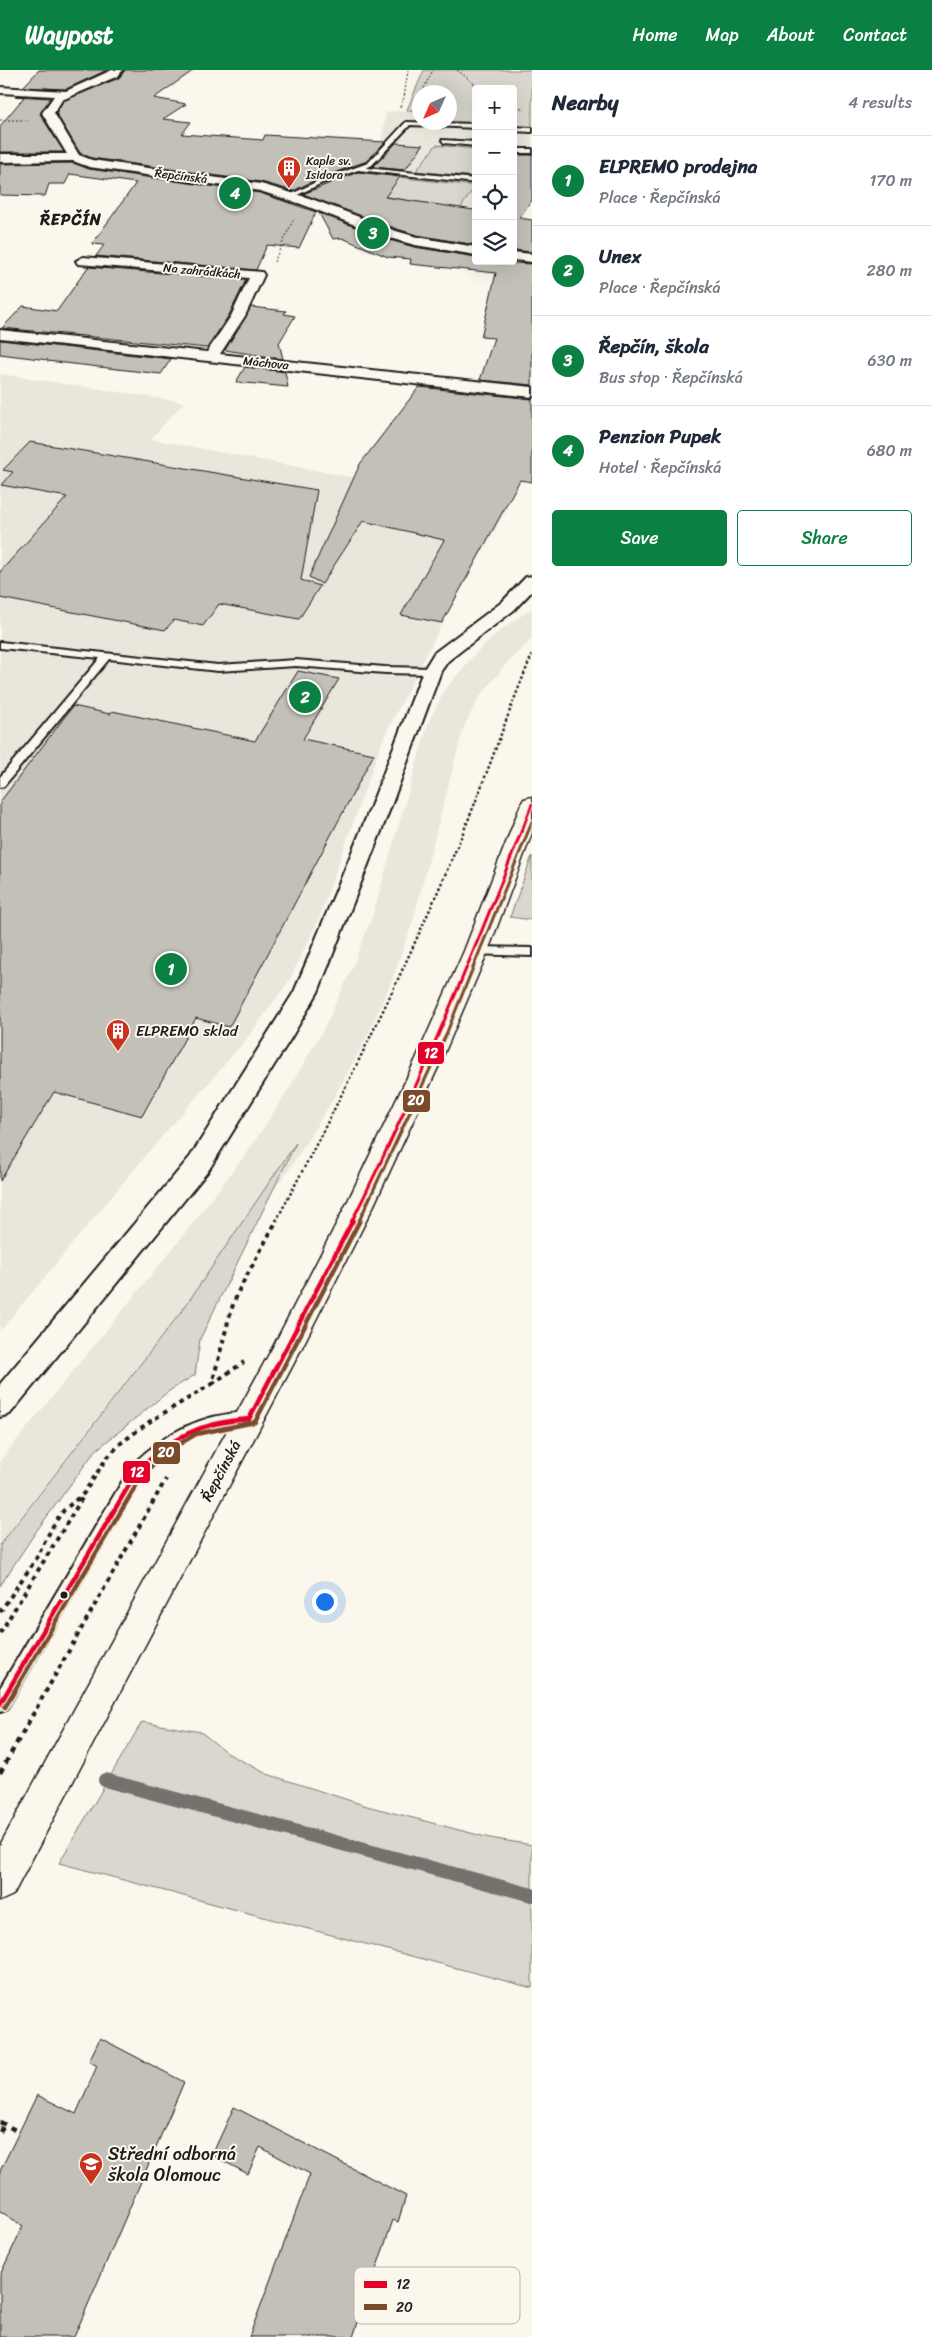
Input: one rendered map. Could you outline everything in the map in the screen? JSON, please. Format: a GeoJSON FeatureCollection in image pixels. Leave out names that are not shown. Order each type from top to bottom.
{"type":"FeatureCollection","features":[{"type":"Feature","properties":{"kind":"street"},"geometry":{"type":"LineString","coordinates":[[75,157],[48,113],[58,98],[114,74],[118,70]]}},
{"type":"Feature","properties":{"kind":"street"},"geometry":{"type":"LineString","coordinates":[[0,90],[68,94]]}},
{"type":"Feature","properties":{"kind":"street","name":"Řepčínská"},"geometry":{"type":"LineString","coordinates":[[0,158],[75,157],[90,164],[247,185],[291,196],[391,234],[415,241],[472,250]]}},
{"type":"Feature","properties":{"kind":"street"},"geometry":{"type":"LineString","coordinates":[[517,256],[532,258]]}},
{"type":"Feature","properties":{"kind":"street","name":"Na zahrádkách"},"geometry":{"type":"LineString","coordinates":[[83,261],[257,275],[238,316],[211,357]]}},
{"type":"Feature","properties":{"kind":"street","name":"Máchova"},"geometry":{"type":"LineString","coordinates":[[0,334],[532,392]]}},
{"type":"Feature","properties":{"kind":"street"},"geometry":{"type":"LineString","coordinates":[[0,1405],[199,1164],[306,992],[382,806],[432,671],[441,657],[508,606],[532,581]]}},
{"type":"Feature","properties":{"kind":"street","name":"Řepčínská"},"geometry":{"type":"LineString","coordinates":[[0,1882],[302,1321],[359,1207],[428,1061],[476,951],[532,804]]}},
{"type":"Feature","properties":{"kind":"lane"},"geometry":{"type":"LineString","coordinates":[[291,196],[320,182],[370,164],[408,123],[472,126]]}},
{"type":"Feature","properties":{"kind":"lane"},"geometry":{"type":"LineString","coordinates":[[517,128],[532,130]]}},
{"type":"Feature","properties":{"kind":"lane"},"geometry":{"type":"LineString","coordinates":[[444,141],[472,144]]}},
{"type":"Feature","properties":{"kind":"lane"},"geometry":{"type":"LineString","coordinates":[[517,150],[532,151]]}},
{"type":"Feature","properties":{"kind":"lane"},"geometry":{"type":"LineString","coordinates":[[360,169],[472,181]]}},
{"type":"Feature","properties":{"kind":"lane"},"geometry":{"type":"LineString","coordinates":[[0,657],[5,645],[218,668],[296,663],[385,670],[432,671]]}},
{"type":"Feature","properties":{"kind":"lane"},"geometry":{"type":"LineString","coordinates":[[0,784],[106,656]]}},
{"type":"Feature","properties":{"kind":"lane"},"geometry":{"type":"LineString","coordinates":[[476,951],[532,952]]}},
{"type":"Feature","properties":{"kind":"lane"},"geometry":{"type":"LineString","coordinates":[[0,1704],[138,1470],[165,1445],[196,1426],[216,1420],[249,1419]]}},
{"type":"Feature","properties":{"kind":"path"},"geometry":{"type":"LineString","coordinates":[[397,112],[406,93],[405,79],[408,70]]}},
{"type":"Feature","properties":{"kind":"path"},"geometry":{"type":"LineString","coordinates":[[426,85],[433,70]]}},
{"type":"Feature","properties":{"kind":"path"},"geometry":{"type":"LineString","coordinates":[[457,70],[476,85]]}},
{"type":"Feature","properties":{"kind":"path"},"geometry":{"type":"LineString","coordinates":[[218,1366],[231,1310],[239,1290],[300,1179],[387,999],[461,835],[532,655]]}},
{"type":"Feature","properties":{"kind":"path"},"geometry":{"type":"LineString","coordinates":[[0,1773],[167,1477]]}},
{"type":"Feature","properties":{"kind":"path"},"geometry":{"type":"LineString","coordinates":[[0,1612],[36,1559],[55,1522],[64,1510],[84,1493],[78,1508],[0,1633]]}},
{"type":"Feature","properties":{"kind":"path"},"geometry":{"type":"LineString","coordinates":[[0,2132],[2,2123],[19,2132]]}},
{"type":"Feature","properties":{"kind":"shaded area"},"geometry":{"type":"Polygon","coordinates":[[[424,70],[532,70],[532,128],[517,127],[517,85],[472,85],[472,125],[457,124],[457,85],[418,85],[424,70]]]}},
{"type":"Feature","properties":{"kind":"shaded area"},"geometry":{"type":"Polygon","coordinates":[[[412,98],[412,110],[407,110],[412,98]]]}},
{"type":"Feature","properties":{"kind":"shaded area"},"geometry":{"type":"Polygon","coordinates":[[[412,110],[412,130],[457,130],[457,124],[472,125],[472,186],[335,185],[317,178],[359,164],[381,142],[386,112],[412,110]]]}},
{"type":"Feature","properties":{"kind":"shaded area"},"geometry":{"type":"Polygon","coordinates":[[[517,127],[532,128],[532,204],[529,204],[521,217],[517,216],[517,127]]]}},
{"type":"Feature","properties":{"kind":"shaded area"},"geometry":{"type":"Polygon","coordinates":[[[436,145],[472,149],[472,177],[416,171],[436,145]]]}},
{"type":"Feature","properties":{"kind":"shaded area"},"geometry":{"type":"Polygon","coordinates":[[[362,173],[472,186],[472,191],[460,209],[370,194],[322,200],[303,192],[328,182],[335,185],[362,173]]]}},
{"type":"Feature","properties":{"kind":"shaded area"},"geometry":{"type":"Polygon","coordinates":[[[472,189],[472,210],[460,209],[472,189]]]}},
{"type":"Feature","properties":{"kind":"shaded area"},"geometry":{"type":"Polygon","coordinates":[[[0,374],[184,402],[151,439],[508,507],[440,628],[383,739],[318,921],[289,981],[245,1041],[152,1148],[0,1331],[0,374]]]}},
{"type":"Feature","properties":{"kind":"shaded area"},"geometry":{"type":"Polygon","coordinates":[[[532,608],[532,639],[507,663],[478,699],[463,729],[413,921],[392,980],[365,1041],[332,1101],[291,1167],[0,1543],[0,1461],[178,1242],[249,1150],[290,1087],[323,1030],[351,971],[373,914],[428,724],[444,691],[476,653],[501,630],[532,608]]]}},
{"type":"Feature","properties":{"kind":"shaded area"},"geometry":{"type":"Polygon","coordinates":[[[532,856],[532,920],[510,917],[532,856]]]}},
{"type":"Feature","properties":{"kind":"shaded area"},"geometry":{"type":"Polygon","coordinates":[[[296,1143],[200,1339],[195,1375],[169,1391],[95,1451],[35,1533],[0,1586],[0,1545],[184,1308],[296,1143]]]}},
{"type":"Feature","properties":{"kind":"shaded area"},"geometry":{"type":"Polygon","coordinates":[[[142,1722],[201,1732],[227,1753],[267,1774],[367,1806],[490,1838],[532,1845],[532,1988],[59,1863],[142,1722]]]}},
{"type":"Feature","properties":{"kind":"building"},"geometry":{"type":"Polygon","coordinates":[[[39,70],[107,70],[66,89],[23,87],[39,70]]]}},
{"type":"Feature","properties":{"kind":"building"},"geometry":{"type":"Polygon","coordinates":[[[125,70],[194,70],[154,98],[186,104],[163,119],[191,122],[182,134],[263,140],[265,135],[385,142],[367,161],[317,179],[293,191],[261,182],[92,158],[80,153],[56,113],[63,101],[119,78],[125,70]]]}},
{"type":"Feature","properties":{"kind":"building"},"geometry":{"type":"Polygon","coordinates":[[[15,96],[51,98],[40,114],[64,152],[0,152],[0,126],[24,97],[15,96]]]}},
{"type":"Feature","properties":{"kind":"building"},"geometry":{"type":"Polygon","coordinates":[[[396,143],[423,145],[405,170],[373,167],[396,143]]]}},
{"type":"Feature","properties":{"kind":"building"},"geometry":{"type":"Polygon","coordinates":[[[517,155],[532,155],[532,200],[519,218],[532,220],[532,252],[517,250],[517,155]]]}},
{"type":"Feature","properties":{"kind":"building"},"geometry":{"type":"Polygon","coordinates":[[[73,163],[89,169],[260,193],[316,212],[299,248],[267,245],[256,270],[96,256],[104,245],[92,244],[136,183],[70,174],[65,184],[49,184],[45,196],[0,195],[0,164],[73,163]]]}},
{"type":"Feature","properties":{"kind":"building"},"geometry":{"type":"Polygon","coordinates":[[[358,172],[400,177],[385,197],[472,210],[472,244],[417,235],[303,194],[358,172]]]}},
{"type":"Feature","properties":{"kind":"building"},"geometry":{"type":"Polygon","coordinates":[[[319,213],[386,239],[414,247],[472,256],[472,265],[532,264],[532,385],[480,380],[494,338],[481,337],[496,273],[410,264],[411,259],[388,257],[342,238],[333,239],[319,213]]]}},
{"type":"Feature","properties":{"kind":"building"},"geometry":{"type":"Polygon","coordinates":[[[88,267],[246,280],[229,315],[207,348],[2,328],[23,306],[57,311],[88,267]]]}},
{"type":"Feature","properties":{"kind":"building"},"geometry":{"type":"Polygon","coordinates":[[[251,307],[286,311],[284,314],[295,316],[279,343],[283,359],[225,350],[251,307]]]}},
{"type":"Feature","properties":{"kind":"building"},"geometry":{"type":"Polygon","coordinates":[[[0,340],[171,359],[161,374],[0,354],[0,340]]]}},
{"type":"Feature","properties":{"kind":"building"},"geometry":{"type":"Polygon","coordinates":[[[245,367],[285,372],[288,387],[236,382],[245,367]]]}},
{"type":"Feature","properties":{"kind":"building"},"geometry":{"type":"Polygon","coordinates":[[[419,387],[532,399],[532,482],[520,480],[442,623],[401,615],[444,540],[363,521],[322,584],[309,577],[360,464],[419,387]]]}},
{"type":"Feature","properties":{"kind":"building"},"geometry":{"type":"Polygon","coordinates":[[[30,442],[317,490],[301,580],[320,586],[299,619],[219,604],[203,626],[174,620],[165,630],[0,598],[0,572],[67,497],[1,485],[13,472],[3,470],[30,442]]]}},
{"type":"Feature","properties":{"kind":"building"},"geometry":{"type":"Polygon","coordinates":[[[298,671],[339,679],[303,739],[374,754],[229,1027],[196,1018],[142,1116],[54,1092],[0,1181],[0,802],[73,706],[110,714],[112,711],[255,741],[298,671]]]}},
{"type":"Feature","properties":{"kind":"building","name":"Střední odborná škola Olomouc"},"geometry":{"type":"Polygon","coordinates":[[[100,2038],[184,2082],[74,2337],[0,2337],[0,2275],[23,2226],[0,2211],[0,2171],[37,2095],[76,2114],[97,2066],[89,2061],[100,2038]]]}},
{"type":"Feature","properties":{"kind":"building"},"geometry":{"type":"Polygon","coordinates":[[[234,2107],[406,2196],[398,2222],[393,2220],[377,2267],[354,2267],[354,2324],[357,2324],[353,2337],[249,2337],[310,2174],[260,2147],[248,2174],[212,2155],[234,2107]]]}},
{"type":"Feature","properties":{"kind":"waterway"},"geometry":{"type":"LineString","coordinates":[[105,1780],[532,1895]]}},
{"type":"Feature","properties":{"kind":"transit line","name":"12"},"geometry":{"type":"LineString","coordinates":[[0,1704],[138,1470],[163,1448],[188,1432],[216,1423],[249,1419],[311,1303],[408,1105],[472,955],[532,804]]}},
{"type":"Feature","properties":{"kind":"transit line","name":"20"},"geometry":{"type":"LineString","coordinates":[[5,1707],[143,1474],[171,1449],[196,1434],[255,1422],[336,1266],[413,1108],[475,966],[532,821]]}},
{"type":"Feature","properties":{"kind":"place","name":"Kaple sv. Isidora"},"geometry":{"type":"Point","coordinates":[289,189]}},
{"type":"Feature","properties":{"kind":"place","name":"Penzion Pupek"},"geometry":{"type":"Point","coordinates":[235,193]}},
{"type":"Feature","properties":{"kind":"place","name":"Řepčín, škola"},"geometry":{"type":"Point","coordinates":[373,233]}},
{"type":"Feature","properties":{"kind":"place","name":"Unex"},"geometry":{"type":"Point","coordinates":[305,697]}},
{"type":"Feature","properties":{"kind":"place","name":"ELPREMO prodejna"},"geometry":{"type":"Point","coordinates":[171,969]}},
{"type":"Feature","properties":{"kind":"place","name":"ELPREMO sklad"},"geometry":{"type":"Point","coordinates":[118,1052]}},
{"type":"Feature","properties":{"kind":"place","name":"Střední odborná škola Olomouc"},"geometry":{"type":"Point","coordinates":[91,2185]}},
{"type":"Feature","properties":{"kind":"district","name":"ŘEPČÍN"},"geometry":{"type":"Point","coordinates":[71,219]}}]}
